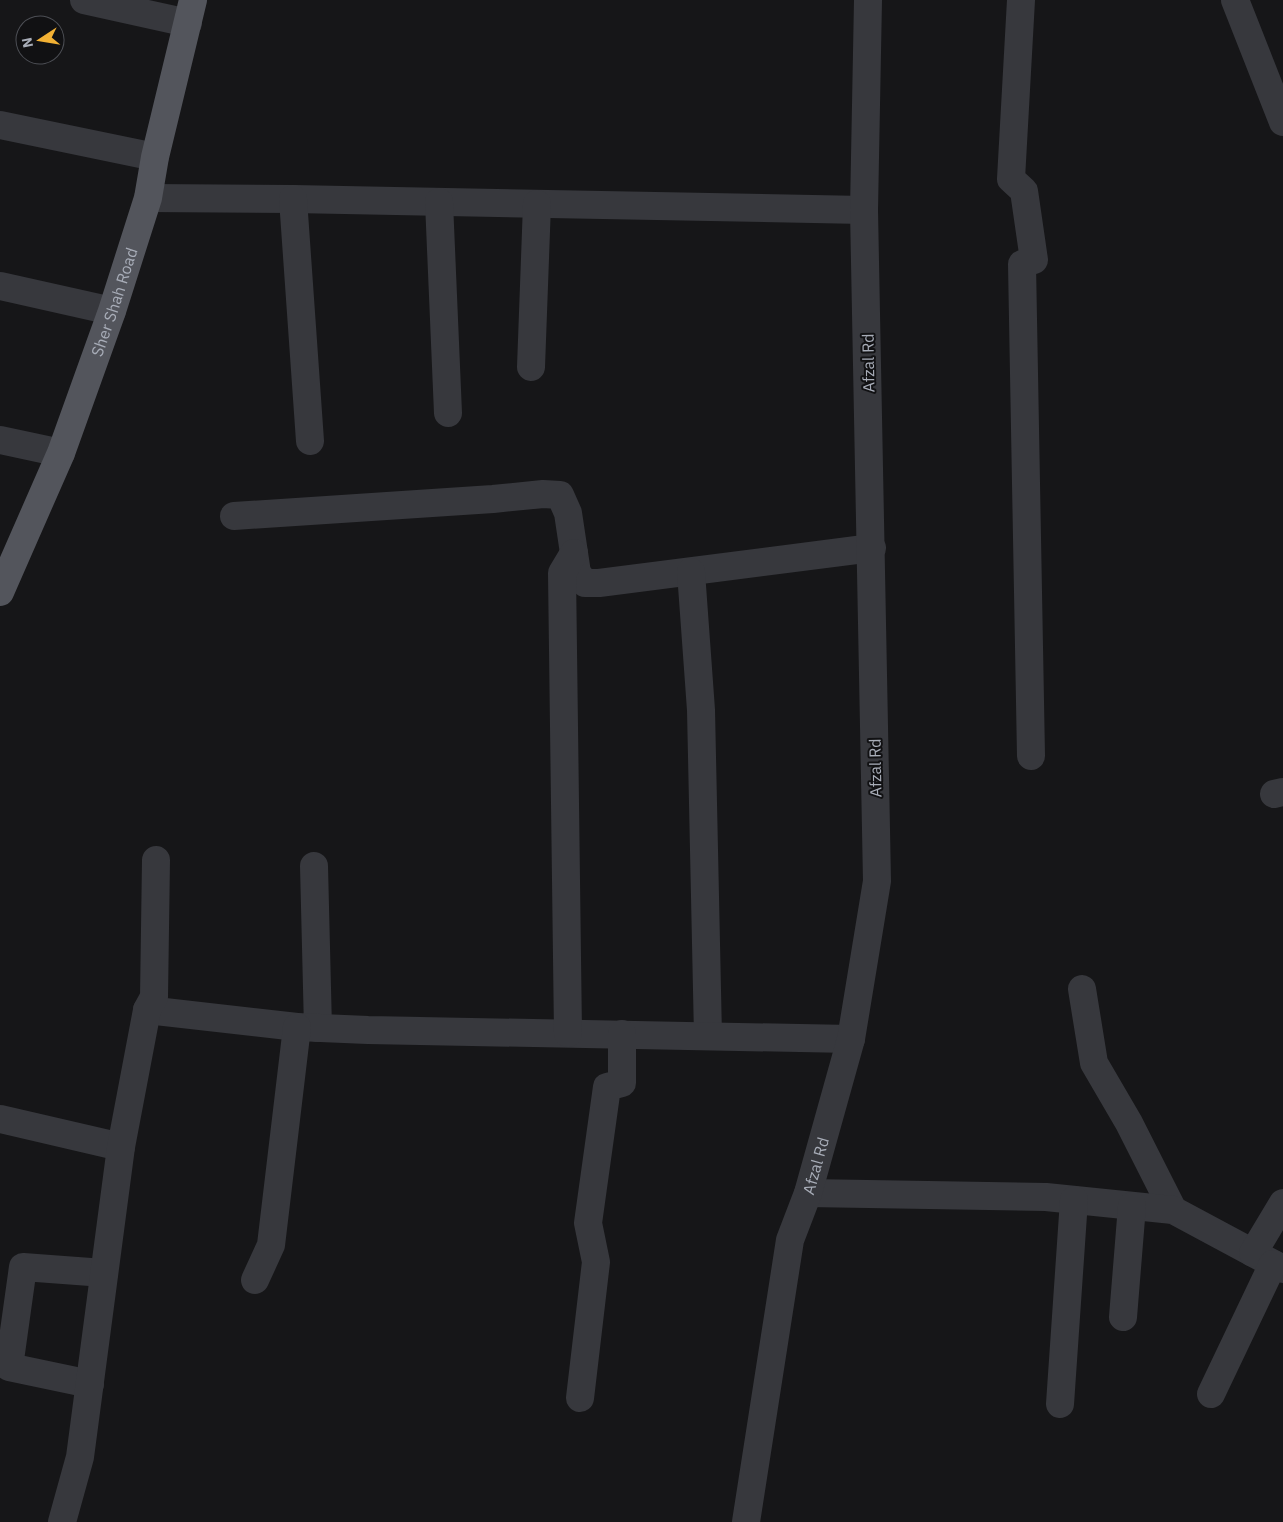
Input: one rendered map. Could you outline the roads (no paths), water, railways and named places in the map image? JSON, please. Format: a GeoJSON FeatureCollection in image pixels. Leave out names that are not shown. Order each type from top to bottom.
{"type":"FeatureCollection","features":[{"type":"Feature","properties":{"kind":"main road","name":"Sher Shah Road"},"geometry":{"type":"LineString","coordinates":[[0,592],[61,453],[112,311],[148,198],[155,157],[191,12]]}},
{"type":"Feature","properties":{"kind":"street"},"geometry":{"type":"LineString","coordinates":[[84,0],[191,12]]}},
{"type":"Feature","properties":{"kind":"street","name":"Afzal Rd"},"geometry":{"type":"LineString","coordinates":[[746,1522],[790,1240],[808,1193],[851,1039],[877,881],[864,210],[868,0]]}},
{"type":"Feature","properties":{"kind":"street"},"geometry":{"type":"LineString","coordinates":[[1021,0],[1012,179],[1024,191],[1034,260],[1022,264],[1031,756]]}},
{"type":"Feature","properties":{"kind":"street"},"geometry":{"type":"LineString","coordinates":[[1235,0],[1283,122]]}},
{"type":"Feature","properties":{"kind":"street"},"geometry":{"type":"LineString","coordinates":[[0,125],[155,157]]}},
{"type":"Feature","properties":{"kind":"street"},"geometry":{"type":"LineString","coordinates":[[148,198],[864,210]]}},
{"type":"Feature","properties":{"kind":"street"},"geometry":{"type":"LineString","coordinates":[[293,199],[310,441]]}},
{"type":"Feature","properties":{"kind":"street"},"geometry":{"type":"LineString","coordinates":[[439,202],[448,413]]}},
{"type":"Feature","properties":{"kind":"street"},"geometry":{"type":"LineString","coordinates":[[532,367],[537,204]]}},
{"type":"Feature","properties":{"kind":"street"},"geometry":{"type":"LineString","coordinates":[[0,286],[112,311]]}},
{"type":"Feature","properties":{"kind":"street"},"geometry":{"type":"LineString","coordinates":[[0,440],[61,453]]}},
{"type":"Feature","properties":{"kind":"street"},"geometry":{"type":"LineString","coordinates":[[234,516],[543,494],[560,495],[568,513],[577,573],[585,583],[600,583],[691,572],[872,548]]}},
{"type":"Feature","properties":{"kind":"street"},"geometry":{"type":"LineString","coordinates":[[568,1033],[562,573],[574,552]]}},
{"type":"Feature","properties":{"kind":"street"},"geometry":{"type":"LineString","coordinates":[[691,572],[701,710],[708,1036]]}},
{"type":"Feature","properties":{"kind":"street"},"geometry":{"type":"LineString","coordinates":[[62,1522],[80,1457],[121,1147],[147,1010],[154,997],[156,860]]}},
{"type":"Feature","properties":{"kind":"street"},"geometry":{"type":"LineString","coordinates":[[255,1280],[271,1245],[307,1027],[314,866]]}},
{"type":"Feature","properties":{"kind":"street"},"geometry":{"type":"LineString","coordinates":[[1082,989],[1094,1063],[1129,1123],[1173,1210]]}},
{"type":"Feature","properties":{"kind":"street"},"geometry":{"type":"LineString","coordinates":[[147,1010],[307,1027],[368,1030],[851,1039]]}},
{"type":"Feature","properties":{"kind":"street"},"geometry":{"type":"LineString","coordinates":[[580,1398],[596,1262],[588,1223],[607,1087],[622,1083],[622,1034]]}},
{"type":"Feature","properties":{"kind":"street"},"geometry":{"type":"LineString","coordinates":[[0,1119],[121,1147]]}},
{"type":"Feature","properties":{"kind":"street"},"geometry":{"type":"LineString","coordinates":[[808,1193],[1046,1197],[1173,1210],[1270,1262]]}},
{"type":"Feature","properties":{"kind":"street"},"geometry":{"type":"LineString","coordinates":[[1060,1404],[1074,1200]]}},
{"type":"Feature","properties":{"kind":"street"},"geometry":{"type":"LineString","coordinates":[[1211,1394],[1270,1262],[1283,1203]]}},
{"type":"Feature","properties":{"kind":"street"},"geometry":{"type":"LineString","coordinates":[[1123,1317],[1132,1206]]}},
{"type":"Feature","properties":{"kind":"street"},"geometry":{"type":"LineString","coordinates":[[90,1384],[9,1367],[23,1267],[104,1273]]}}]}
